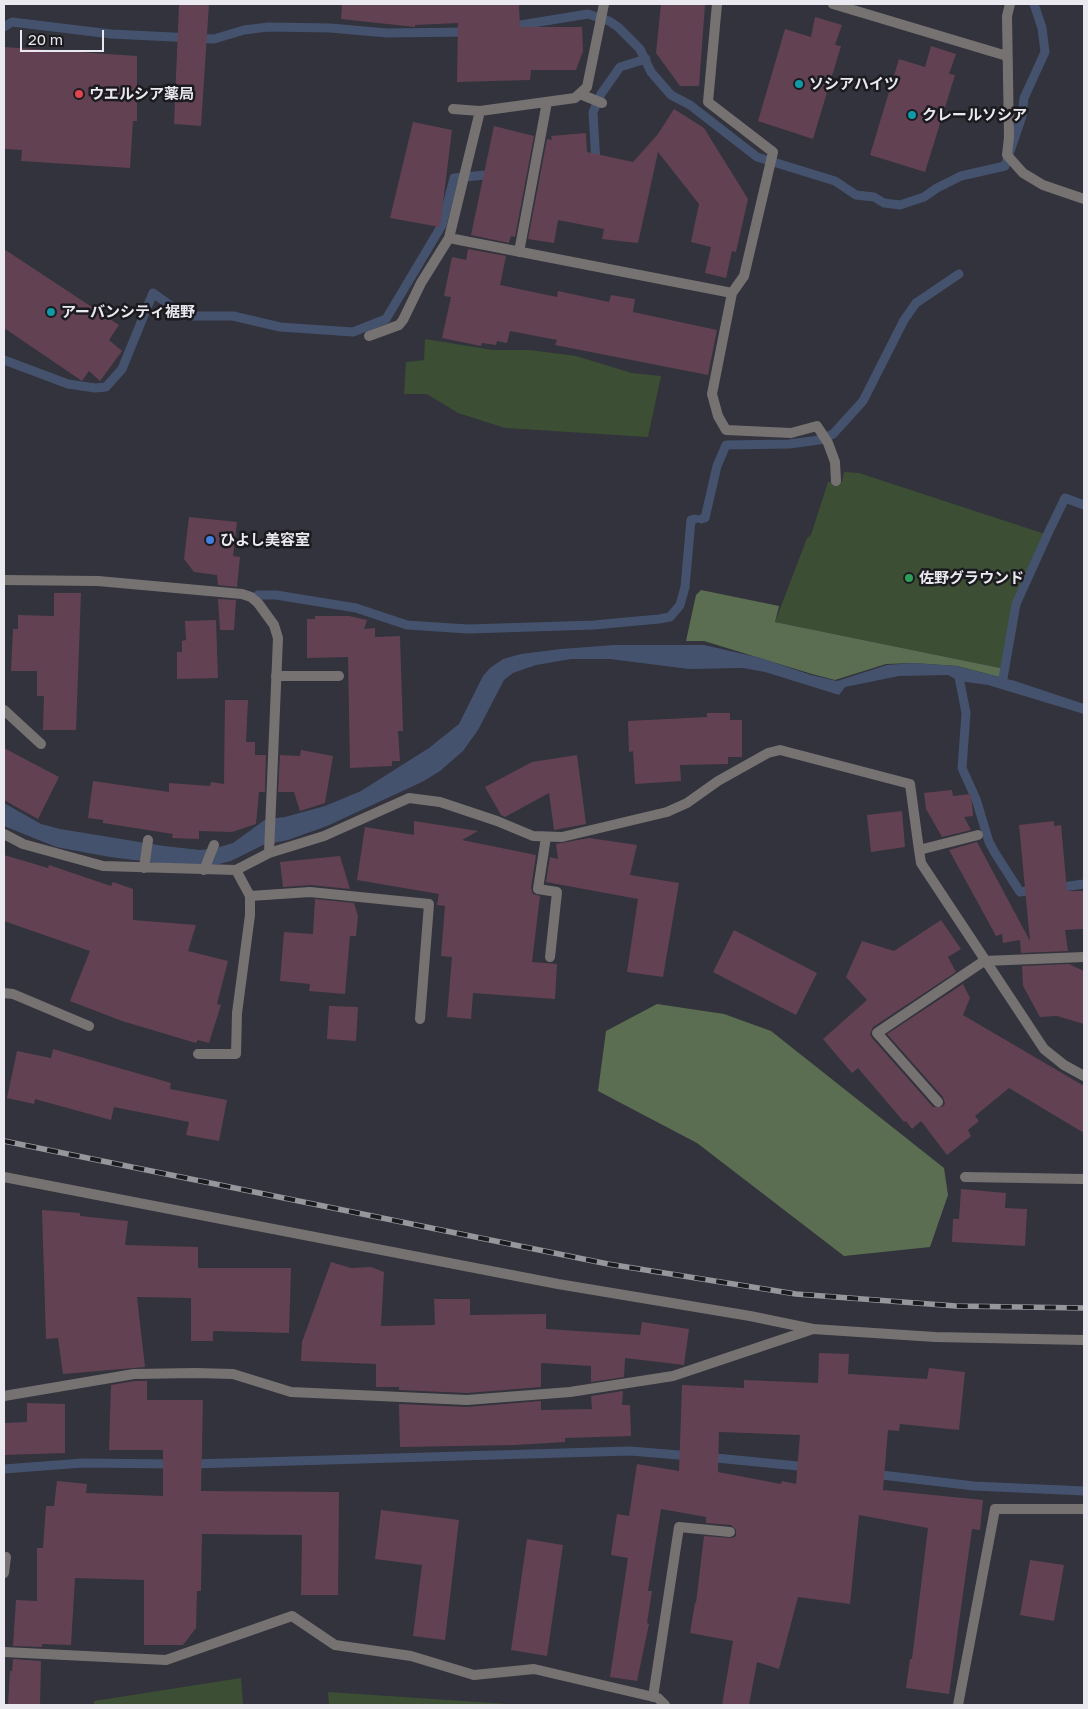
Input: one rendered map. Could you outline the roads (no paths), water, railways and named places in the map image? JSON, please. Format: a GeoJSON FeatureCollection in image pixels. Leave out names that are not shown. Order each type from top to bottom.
{"type":"FeatureCollection","features":[{"type":"Feature","properties":{"kind":"street"},"geometry":{"type":"LineString","coordinates":[[453,109],[480,111],[574,98],[580,94],[587,88],[604,4]]}},
{"type":"Feature","properties":{"kind":"street"},"geometry":{"type":"LineString","coordinates":[[717,4],[708,102],[773,152],[744,276],[732,293],[712,394],[718,416],[726,430],[791,433],[817,426],[835,462],[836,481]]}},
{"type":"Feature","properties":{"kind":"street"},"geometry":{"type":"LineString","coordinates":[[832,4],[1007,56]]}},
{"type":"Feature","properties":{"kind":"street"},"geometry":{"type":"LineString","coordinates":[[1010,4],[1007,16],[1009,137],[1007,155],[1023,173],[1043,185],[1084,199]]}},
{"type":"Feature","properties":{"kind":"street"},"geometry":{"type":"LineString","coordinates":[[580,94],[602,103]]}},
{"type":"Feature","properties":{"kind":"street"},"geometry":{"type":"LineString","coordinates":[[519,252],[547,102]]}},
{"type":"Feature","properties":{"kind":"street"},"geometry":{"type":"LineString","coordinates":[[369,336],[399,325],[404,320],[421,283],[449,238],[480,111]]}},
{"type":"Feature","properties":{"kind":"street"},"geometry":{"type":"LineString","coordinates":[[449,238],[732,293]]}},
{"type":"Feature","properties":{"kind":"street"},"geometry":{"type":"LineString","coordinates":[[4,580],[98,582],[242,594],[251,597],[274,624],[278,638],[269,853]]}},
{"type":"Feature","properties":{"kind":"street"},"geometry":{"type":"LineString","coordinates":[[276,676],[339,676]]}},
{"type":"Feature","properties":{"kind":"street"},"geometry":{"type":"LineString","coordinates":[[4,710],[41,744]]}},
{"type":"Feature","properties":{"kind":"street"},"geometry":{"type":"LineString","coordinates":[[4,834],[24,844],[103,866],[236,870],[269,853],[324,836],[409,798],[440,802],[497,821],[533,836],[562,837],[668,812],[687,803],[718,781],[768,753],[780,750],[910,784],[921,863],[984,961],[998,977],[1044,1049],[1064,1065],[1084,1076]]}},
{"type":"Feature","properties":{"kind":"street"},"geometry":{"type":"LineString","coordinates":[[919,850],[978,835]]}},
{"type":"Feature","properties":{"kind":"street"},"geometry":{"type":"LineString","coordinates":[[546,836],[538,889],[557,892],[550,958]]}},
{"type":"Feature","properties":{"kind":"street"},"geometry":{"type":"LineString","coordinates":[[144,868],[148,840]]}},
{"type":"Feature","properties":{"kind":"street"},"geometry":{"type":"LineString","coordinates":[[204,870],[214,845]]}},
{"type":"Feature","properties":{"kind":"street"},"geometry":{"type":"LineString","coordinates":[[198,1054],[236,1054],[237,1013],[250,915],[250,896],[236,870]]}},
{"type":"Feature","properties":{"kind":"street"},"geometry":{"type":"LineString","coordinates":[[250,896],[310,892],[429,904],[420,1019]]}},
{"type":"Feature","properties":{"kind":"street"},"geometry":{"type":"LineString","coordinates":[[938,1102],[876,1033],[984,961],[1084,957]]}},
{"type":"Feature","properties":{"kind":"street"},"geometry":{"type":"LineString","coordinates":[[4,993],[13,994],[89,1026]]}},
{"type":"Feature","properties":{"kind":"street"},"geometry":{"type":"LineString","coordinates":[[4,1177],[558,1284],[750,1316],[813,1329],[935,1337],[1084,1340]]}},
{"type":"Feature","properties":{"kind":"street"},"geometry":{"type":"LineString","coordinates":[[965,1177],[1084,1179]]}},
{"type":"Feature","properties":{"kind":"street"},"geometry":{"type":"LineString","coordinates":[[4,1396],[134,1374],[195,1373],[233,1374],[291,1392],[467,1400],[570,1392],[672,1376],[813,1329]]}},
{"type":"Feature","properties":{"kind":"street"},"geometry":{"type":"LineString","coordinates":[[958,1705],[995,1509],[1084,1509]]}},
{"type":"Feature","properties":{"kind":"street"},"geometry":{"type":"LineString","coordinates":[[653,1697],[679,1527],[730,1532]]}},
{"type":"Feature","properties":{"kind":"street"},"geometry":{"type":"LineString","coordinates":[[4,1573],[6,1557]]}},
{"type":"Feature","properties":{"kind":"street"},"geometry":{"type":"LineString","coordinates":[[4,1652],[166,1660],[292,1616],[335,1645],[411,1656],[474,1675],[534,1669],[658,1698],[665,1705]]}},
{"type":"Feature","properties":{"kind":"water"},"geometry":{"type":"Polygon","coordinates":[[[614,645],[704,645],[761,658],[811,675],[837,681],[887,665],[913,663],[956,666],[1015,681],[1084,704],[1084,714],[988,685],[959,681],[948,675],[899,676],[845,687],[839,695],[765,672],[743,668],[689,669],[610,659],[571,659],[536,665],[513,673],[504,680],[478,730],[463,751],[440,771],[424,781],[327,826],[288,840],[263,845],[231,861],[211,866],[174,865],[110,857],[56,847],[4,826],[4,803],[41,824],[60,829],[200,850],[233,843],[266,819],[285,817],[325,806],[361,791],[429,748],[459,724],[483,676],[490,668],[503,659],[521,654],[614,645]]]}},
{"type":"Feature","properties":{"kind":"waterway"},"geometry":{"type":"LineString","coordinates":[[508,27],[588,14],[609,21],[618,27],[640,49],[651,72],[671,95],[690,105],[757,157],[835,181],[856,195],[874,197],[884,203],[900,205],[924,197],[961,176],[1005,166],[1022,116],[1024,98],[1045,52],[1042,28],[1034,4]]}},
{"type":"Feature","properties":{"kind":"waterway"},"geometry":{"type":"LineString","coordinates":[[4,27],[12,22],[111,34],[214,39],[244,30],[268,27],[330,28],[387,33],[468,32]]}},
{"type":"Feature","properties":{"kind":"waterway"},"geometry":{"type":"LineString","coordinates":[[596,164],[593,112],[601,94],[620,67],[646,59]]}},
{"type":"Feature","properties":{"kind":"waterway"},"geometry":{"type":"LineString","coordinates":[[4,360],[68,384],[95,388],[106,387],[122,369],[153,293],[175,309],[194,316],[233,316],[280,327],[353,332],[386,319],[442,225],[454,178],[496,174]]}},
{"type":"Feature","properties":{"kind":"waterway"},"geometry":{"type":"LineString","coordinates":[[701,519],[705,518],[717,466],[726,445],[789,444],[819,440],[833,434],[863,401],[904,320],[916,303],[959,274]]}},
{"type":"Feature","properties":{"kind":"waterway"},"geometry":{"type":"LineString","coordinates":[[1002,684],[1016,604],[1050,529],[1065,498],[1084,505]]}},
{"type":"Feature","properties":{"kind":"waterway"},"geometry":{"type":"LineString","coordinates":[[258,595],[276,595],[356,608],[407,625],[468,629],[594,625],[659,619],[670,617],[680,605],[685,587],[691,520],[695,519]]}},
{"type":"Feature","properties":{"kind":"waterway"},"geometry":{"type":"LineString","coordinates":[[958,672],[966,713],[962,768],[976,799],[989,842],[995,853],[1020,892],[1037,890]]}},
{"type":"Feature","properties":{"kind":"waterway"},"geometry":{"type":"LineString","coordinates":[[1055,888],[1084,884]]}},
{"type":"Feature","properties":{"kind":"waterway"},"geometry":{"type":"LineString","coordinates":[[192,1464],[630,1451],[691,1456]]}},
{"type":"Feature","properties":{"kind":"waterway"},"geometry":{"type":"LineString","coordinates":[[706,1457],[808,1467]]}},
{"type":"Feature","properties":{"kind":"waterway"},"geometry":{"type":"LineString","coordinates":[[4,1469],[83,1463],[174,1464]]}},
{"type":"Feature","properties":{"kind":"waterway"},"geometry":{"type":"LineString","coordinates":[[873,1474],[974,1486],[1084,1491]]}},
{"type":"Feature","properties":{"kind":"railway"},"geometry":{"type":"LineString","coordinates":[[4,1141],[608,1264],[796,1294],[956,1306],[1084,1308]]}},
{"type":"Feature","properties":{"kind":"place","name":"ソシアハイツ"},"geometry":{"type":"Point","coordinates":[799,84]}},
{"type":"Feature","properties":{"kind":"place","name":"ウエルシア薬局"},"geometry":{"type":"Point","coordinates":[79,94]}},
{"type":"Feature","properties":{"kind":"place","name":"クレールソシア"},"geometry":{"type":"Point","coordinates":[912,115]}},
{"type":"Feature","properties":{"kind":"place","name":"アーバンシティ裾野"},"geometry":{"type":"Point","coordinates":[51,312]}},
{"type":"Feature","properties":{"kind":"place","name":"ひよし美容室"},"geometry":{"type":"Point","coordinates":[210,540]}},
{"type":"Feature","properties":{"kind":"place","name":"佐野グラウンド"},"geometry":{"type":"Point","coordinates":[909,578]}}]}
